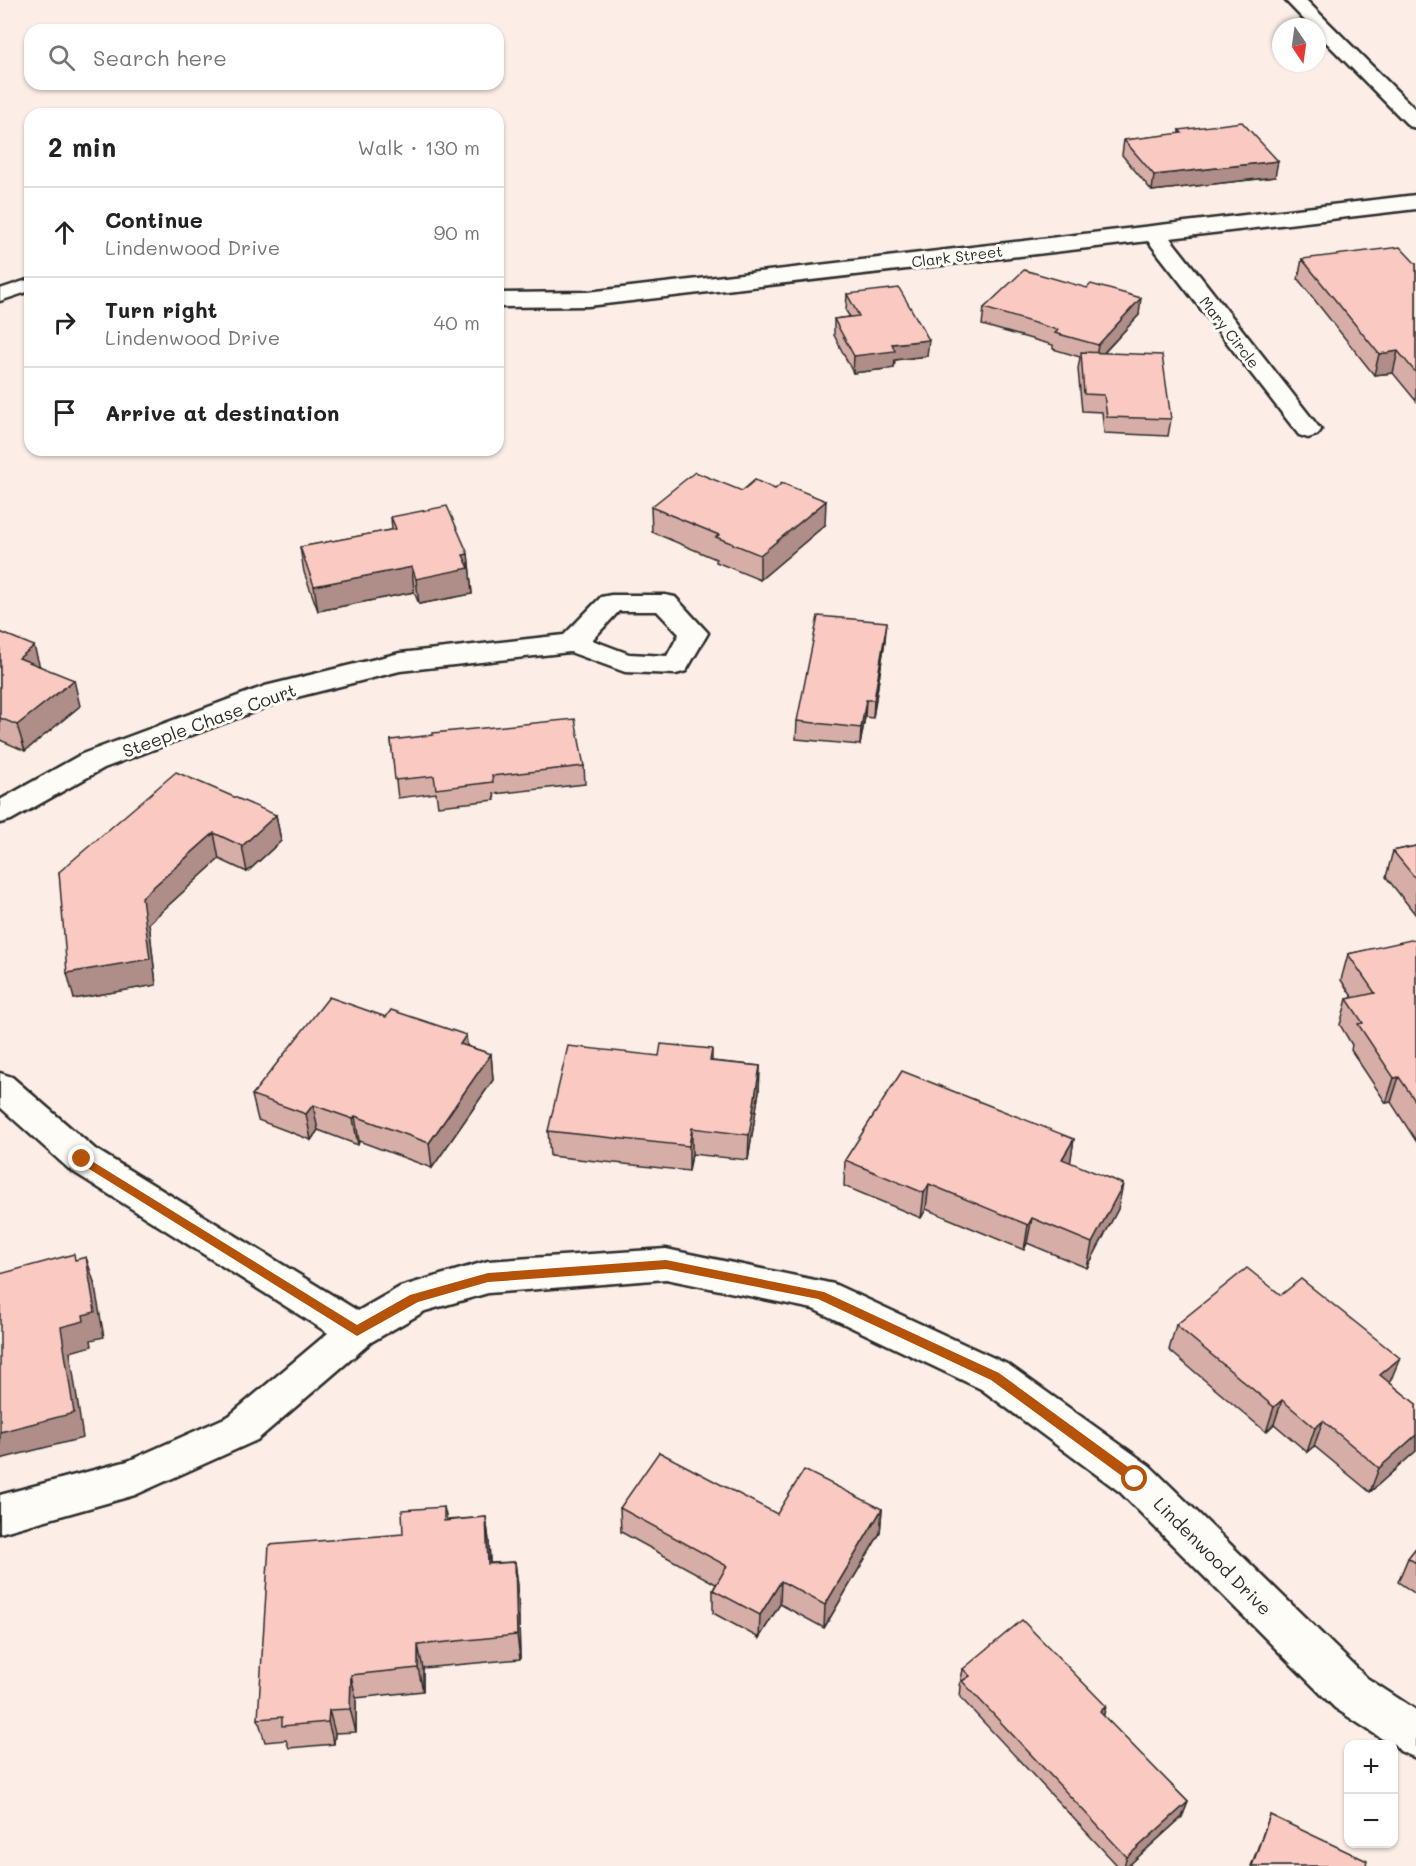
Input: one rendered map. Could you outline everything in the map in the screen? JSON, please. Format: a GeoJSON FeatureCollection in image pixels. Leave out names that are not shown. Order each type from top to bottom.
{"type":"FeatureCollection","features":[{"type":"Feature","properties":{"kind":"street"},"geometry":{"type":"LineString","coordinates":[[1295,0],[1416,122]]}},
{"type":"Feature","properties":{"kind":"street","name":"Clark Street"},"geometry":{"type":"LineString","coordinates":[[504,300],[588,299],[1416,202]]}},
{"type":"Feature","properties":{"kind":"street","name":"Mary Circle"},"geometry":{"type":"LineString","coordinates":[[1154,233],[1308,430]]}},
{"type":"Feature","properties":{"kind":"street","name":"Steeple Chase Court"},"geometry":{"type":"LineString","coordinates":[[0,813],[93,761],[275,693],[400,662],[573,643]]}},
{"type":"Feature","properties":{"kind":"street"},"geometry":{"type":"LineString","coordinates":[[0,1086],[82,1159],[357,1331]]}},
{"type":"Feature","properties":{"kind":"street","name":"Lindenwood Drive"},"geometry":{"type":"LineString","coordinates":[[0,1514],[135,1477],[243,1428],[357,1331],[414,1298],[488,1277],[666,1264],[820,1295],[995,1377],[1135,1479],[1351,1693],[1416,1736]]}},
{"type":"Feature","properties":{"kind":"lane"},"geometry":{"type":"LineString","coordinates":[[0,295],[24,287]]}},
{"type":"Feature","properties":{"kind":"building"},"geometry":{"type":"Polygon","coordinates":[[[1242,122],[1278,161],[1154,175],[1124,140],[1182,133],[1179,130],[1242,122]]]}},
{"type":"Feature","properties":{"kind":"building"},"geometry":{"type":"Polygon","coordinates":[[[1400,247],[1416,264],[1416,373],[1398,351],[1379,354],[1302,259],[1400,247]]]}},
{"type":"Feature","properties":{"kind":"building"},"geometry":{"type":"Polygon","coordinates":[[[1024,270],[1087,288],[1091,284],[1141,298],[1098,345],[1055,333],[1058,330],[984,308],[1024,270]]]}},
{"type":"Feature","properties":{"kind":"building"},"geometry":{"type":"Polygon","coordinates":[[[899,288],[929,340],[892,344],[895,351],[854,356],[834,319],[859,316],[847,294],[899,288]]]}},
{"type":"Feature","properties":{"kind":"building"},"geometry":{"type":"Polygon","coordinates":[[[1081,352],[1162,355],[1171,419],[1107,417],[1104,395],[1084,394],[1081,352]]]}},
{"type":"Feature","properties":{"kind":"building"},"geometry":{"type":"Polygon","coordinates":[[[695,472],[742,491],[755,480],[775,489],[782,483],[826,501],[760,555],[651,507],[695,472]]]}},
{"type":"Feature","properties":{"kind":"building"},"geometry":{"type":"Polygon","coordinates":[[[447,506],[468,554],[463,555],[469,568],[416,579],[412,567],[314,586],[300,547],[396,529],[391,517],[447,506]]]}},
{"type":"Feature","properties":{"kind":"building"},"geometry":{"type":"Polygon","coordinates":[[[818,616],[887,622],[874,700],[866,700],[861,728],[797,721],[818,616]]]}},
{"type":"Feature","properties":{"kind":"building"},"geometry":{"type":"Polygon","coordinates":[[[0,632],[34,646],[19,658],[74,680],[17,725],[0,718],[0,632]]]}},
{"type":"Feature","properties":{"kind":"building"},"geometry":{"type":"Polygon","coordinates":[[[575,719],[584,766],[492,776],[493,782],[436,789],[434,776],[395,780],[391,740],[433,735],[433,733],[575,719]]]}},
{"type":"Feature","properties":{"kind":"building"},"geometry":{"type":"Polygon","coordinates":[[[176,772],[276,815],[242,846],[214,833],[142,897],[150,959],[67,973],[59,872],[176,772]]]}},
{"type":"Feature","properties":{"kind":"building"},"geometry":{"type":"Polygon","coordinates":[[[1416,846],[1416,879],[1393,851],[1416,846]]]}},
{"type":"Feature","properties":{"kind":"building"},"geometry":{"type":"Polygon","coordinates":[[[1415,939],[1416,1102],[1399,1077],[1394,1078],[1358,1024],[1363,1023],[1347,999],[1375,993],[1348,954],[1415,939]]]}},
{"type":"Feature","properties":{"kind":"building"},"geometry":{"type":"Polygon","coordinates":[[[329,997],[386,1017],[391,1010],[466,1035],[460,1044],[491,1054],[429,1143],[355,1116],[353,1119],[313,1105],[306,1114],[252,1095],[329,997]]]}},
{"type":"Feature","properties":{"kind":"building"},"geometry":{"type":"Polygon","coordinates":[[[661,1044],[712,1049],[710,1061],[760,1066],[749,1135],[692,1128],[689,1146],[548,1131],[568,1046],[659,1056],[661,1044]]]}},
{"type":"Feature","properties":{"kind":"building"},"geometry":{"type":"Polygon","coordinates":[[[902,1071],[1074,1139],[1062,1159],[1123,1184],[1092,1243],[1032,1218],[1028,1225],[929,1184],[924,1193],[845,1160],[902,1071]]]}},
{"type":"Feature","properties":{"kind":"building"},"geometry":{"type":"Polygon","coordinates":[[[74,1254],[75,1260],[86,1257],[95,1312],[83,1315],[84,1321],[61,1327],[74,1413],[0,1432],[0,1274],[74,1254]]]}},
{"type":"Feature","properties":{"kind":"building"},"geometry":{"type":"Polygon","coordinates":[[[1247,1268],[1281,1295],[1301,1279],[1400,1358],[1380,1375],[1416,1404],[1416,1435],[1379,1468],[1323,1421],[1315,1428],[1282,1400],[1274,1407],[1176,1325],[1247,1268]]]}},
{"type":"Feature","properties":{"kind":"building"},"geometry":{"type":"Polygon","coordinates":[[[659,1452],[777,1514],[804,1470],[882,1509],[825,1605],[781,1581],[760,1615],[713,1590],[727,1566],[620,1508],[659,1452]]]}},
{"type":"Feature","properties":{"kind":"building"},"geometry":{"type":"Polygon","coordinates":[[[444,1507],[444,1521],[486,1517],[488,1564],[515,1562],[517,1635],[418,1645],[418,1668],[351,1675],[350,1709],[329,1710],[328,1722],[282,1726],[282,1717],[258,1719],[269,1545],[403,1534],[402,1510],[444,1507]]]}},
{"type":"Feature","properties":{"kind":"building"},"geometry":{"type":"Polygon","coordinates":[[[1416,1548],[1416,1563],[1408,1558],[1416,1548]]]}},
{"type":"Feature","properties":{"kind":"building"},"geometry":{"type":"Polygon","coordinates":[[[1022,1620],[1106,1706],[1100,1712],[1188,1802],[1127,1857],[962,1681],[970,1676],[963,1669],[1022,1620]]]}},
{"type":"Feature","properties":{"kind":"building"},"geometry":{"type":"Polygon","coordinates":[[[1270,1815],[1367,1861],[1366,1866],[1252,1866],[1270,1815]]]}},
{"type":"Feature","properties":{"kind":"route"},"geometry":{"type":"LineString","coordinates":[[82,1159],[357,1331],[414,1298],[488,1277],[666,1264],[820,1295],[995,1377],[1135,1479]]}}]}
